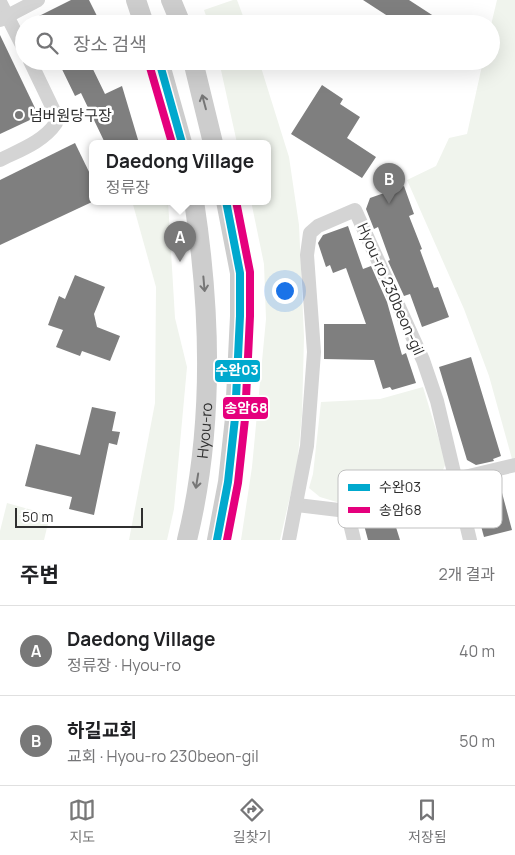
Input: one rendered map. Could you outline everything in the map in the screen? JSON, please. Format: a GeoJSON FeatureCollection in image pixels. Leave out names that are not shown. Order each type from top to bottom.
{"type":"FeatureCollection","features":[{"type":"Feature","properties":{"kind":"main road"},"geometry":{"type":"LineString","coordinates":[[136,0],[141,15]]}},
{"type":"Feature","properties":{"kind":"main road"},"geometry":{"type":"LineString","coordinates":[[171,0],[177,15]]}},
{"type":"Feature","properties":{"kind":"main road"},"geometry":{"type":"LineString","coordinates":[[162,70],[181,140]]}},
{"type":"Feature","properties":{"kind":"main road"},"geometry":{"type":"LineString","coordinates":[[195,70],[213,140]]}},
{"type":"Feature","properties":{"kind":"main road","name":"Hyou-ro"},"geometry":{"type":"LineString","coordinates":[[187,540],[200,460],[208,352],[204,292],[194,205]]}},
{"type":"Feature","properties":{"kind":"main road","name":"Hyou-ro"},"geometry":{"type":"LineString","coordinates":[[217,540],[228,482],[235,418],[240,316],[240,273],[227,205]]}},
{"type":"Feature","properties":{"kind":"street"},"geometry":{"type":"LineString","coordinates":[[4,18],[38,0]]}},
{"type":"Feature","properties":{"kind":"street"},"geometry":{"type":"LineString","coordinates":[[0,2],[4,18],[15,36]]}},
{"type":"Feature","properties":{"kind":"street"},"geometry":{"type":"LineString","coordinates":[[0,160],[40,140],[56,124],[55,113],[34,70]]}},
{"type":"Feature","properties":{"kind":"street","name":"Hyou-ro 230beon-gil"},"geometry":{"type":"LineString","coordinates":[[289,540],[308,446],[314,352],[307,255],[310,234],[318,226],[355,210],[423,360],[437,401],[454,470]]}},
{"type":"Feature","properties":{"kind":"street"},"geometry":{"type":"LineString","coordinates":[[492,470],[515,465]]}},
{"type":"Feature","properties":{"kind":"street"},"geometry":{"type":"LineString","coordinates":[[296,505],[338,510]]}},
{"type":"Feature","properties":{"kind":"shaded area"},"geometry":{"type":"Polygon","coordinates":[[[237,0],[243,15],[206,15],[204,10],[237,0]]]}},
{"type":"Feature","properties":{"kind":"shaded area"},"geometry":{"type":"Polygon","coordinates":[[[497,0],[515,0],[515,458],[512,459],[489,376],[464,309],[407,180],[436,166],[449,138],[467,134],[481,70],[500,70],[500,15],[493,15],[497,0]]]}},
{"type":"Feature","properties":{"kind":"shaded area"},"geometry":{"type":"Polygon","coordinates":[[[221,70],[262,70],[289,157],[299,225],[304,337],[302,415],[297,466],[280,540],[241,540],[252,467],[266,319],[264,264],[252,205],[271,205],[271,140],[236,140],[221,70]]]}},
{"type":"Feature","properties":{"kind":"shaded area"},"geometry":{"type":"Polygon","coordinates":[[[133,205],[168,205],[175,318],[187,367],[174,509],[167,540],[129,540],[155,403],[156,287],[133,205]]]}},
{"type":"Feature","properties":{"kind":"shaded area"},"geometry":{"type":"Polygon","coordinates":[[[423,387],[446,463],[443,470],[338,470],[338,502],[320,497],[309,488],[313,474],[321,402],[380,399],[423,387]]]}},
{"type":"Feature","properties":{"kind":"shaded area"},"geometry":{"type":"Polygon","coordinates":[[[7,503],[50,515],[44,540],[0,540],[0,531],[7,503]]]}},
{"type":"Feature","properties":{"kind":"building"},"geometry":{"type":"Polygon","coordinates":[[[71,0],[89,0],[96,15],[41,15],[71,0]]]}},
{"type":"Feature","properties":{"kind":"building"},"geometry":{"type":"Polygon","coordinates":[[[363,0],[409,0],[432,15],[386,15],[363,0]]]}},
{"type":"Feature","properties":{"kind":"building"},"geometry":{"type":"Polygon","coordinates":[[[0,35],[15,70],[17,70],[35,108],[32,119],[0,134],[0,35]]]}},
{"type":"Feature","properties":{"kind":"building"},"geometry":{"type":"Polygon","coordinates":[[[62,70],[93,70],[105,94],[122,86],[138,140],[104,140],[81,93],[75,96],[62,70]]]}},
{"type":"Feature","properties":{"kind":"building"},"geometry":{"type":"Polygon","coordinates":[[[322,85],[343,99],[340,104],[360,117],[347,138],[376,157],[362,178],[291,134],[322,85]]]}},
{"type":"Feature","properties":{"kind":"building"},"geometry":{"type":"Polygon","coordinates":[[[75,143],[89,172],[89,203],[0,245],[0,180],[75,143]]]}},
{"type":"Feature","properties":{"kind":"building"},"geometry":{"type":"Polygon","coordinates":[[[404,186],[414,214],[409,216],[422,249],[420,250],[434,288],[438,287],[449,317],[422,327],[410,294],[404,296],[388,261],[390,260],[378,227],[374,229],[366,209],[370,198],[404,186]]]}},
{"type":"Feature","properties":{"kind":"building"},"geometry":{"type":"Polygon","coordinates":[[[348,226],[363,269],[371,266],[387,302],[402,355],[406,353],[416,383],[392,390],[390,387],[383,389],[374,360],[324,359],[324,324],[366,324],[346,268],[333,273],[330,265],[326,267],[318,243],[323,235],[348,226]]]}},
{"type":"Feature","properties":{"kind":"building"},"geometry":{"type":"Polygon","coordinates":[[[75,275],[105,287],[94,314],[97,327],[120,336],[110,361],[82,351],[80,356],[56,347],[63,330],[48,325],[59,296],[65,299],[75,275]]]}},
{"type":"Feature","properties":{"kind":"building"},"geometry":{"type":"Polygon","coordinates":[[[471,357],[501,456],[493,459],[494,461],[476,465],[467,460],[439,367],[471,357]]]}},
{"type":"Feature","properties":{"kind":"building"},"geometry":{"type":"Polygon","coordinates":[[[92,407],[116,412],[112,431],[120,432],[117,445],[109,443],[94,515],[69,509],[72,497],[25,486],[36,444],[80,455],[92,407]]]}},
{"type":"Feature","properties":{"kind":"building"},"geometry":{"type":"Polygon","coordinates":[[[502,493],[512,530],[484,537],[482,528],[502,528],[502,493]]]}},
{"type":"Feature","properties":{"kind":"building"},"geometry":{"type":"Polygon","coordinates":[[[365,528],[396,528],[400,540],[368,540],[365,528]]]}},
{"type":"Feature","properties":{"kind":"transit line","name":"송암68"},"geometry":{"type":"LineString","coordinates":[[151,70],[171,140]]}},
{"type":"Feature","properties":{"kind":"transit line","name":"수완03"},"geometry":{"type":"LineString","coordinates":[[162,70],[181,140]]}},
{"type":"Feature","properties":{"kind":"transit line","name":"수완03"},"geometry":{"type":"LineString","coordinates":[[217,540],[228,482],[235,418],[240,316],[240,273],[227,205]]}},
{"type":"Feature","properties":{"kind":"transit line","name":"송암68"},"geometry":{"type":"LineString","coordinates":[[227,540],[238,483],[245,419],[250,316],[250,272],[237,205]]}},
{"type":"Feature","properties":{"kind":"place","name":"넘버원당구장"},"geometry":{"type":"Point","coordinates":[19,115]}},
{"type":"Feature","properties":{"kind":"place","name":"하길교회"},"geometry":{"type":"Point","coordinates":[389,204]}},
{"type":"Feature","properties":{"kind":"place","name":"Daedong Village"},"geometry":{"type":"Point","coordinates":[180,262]}}]}
